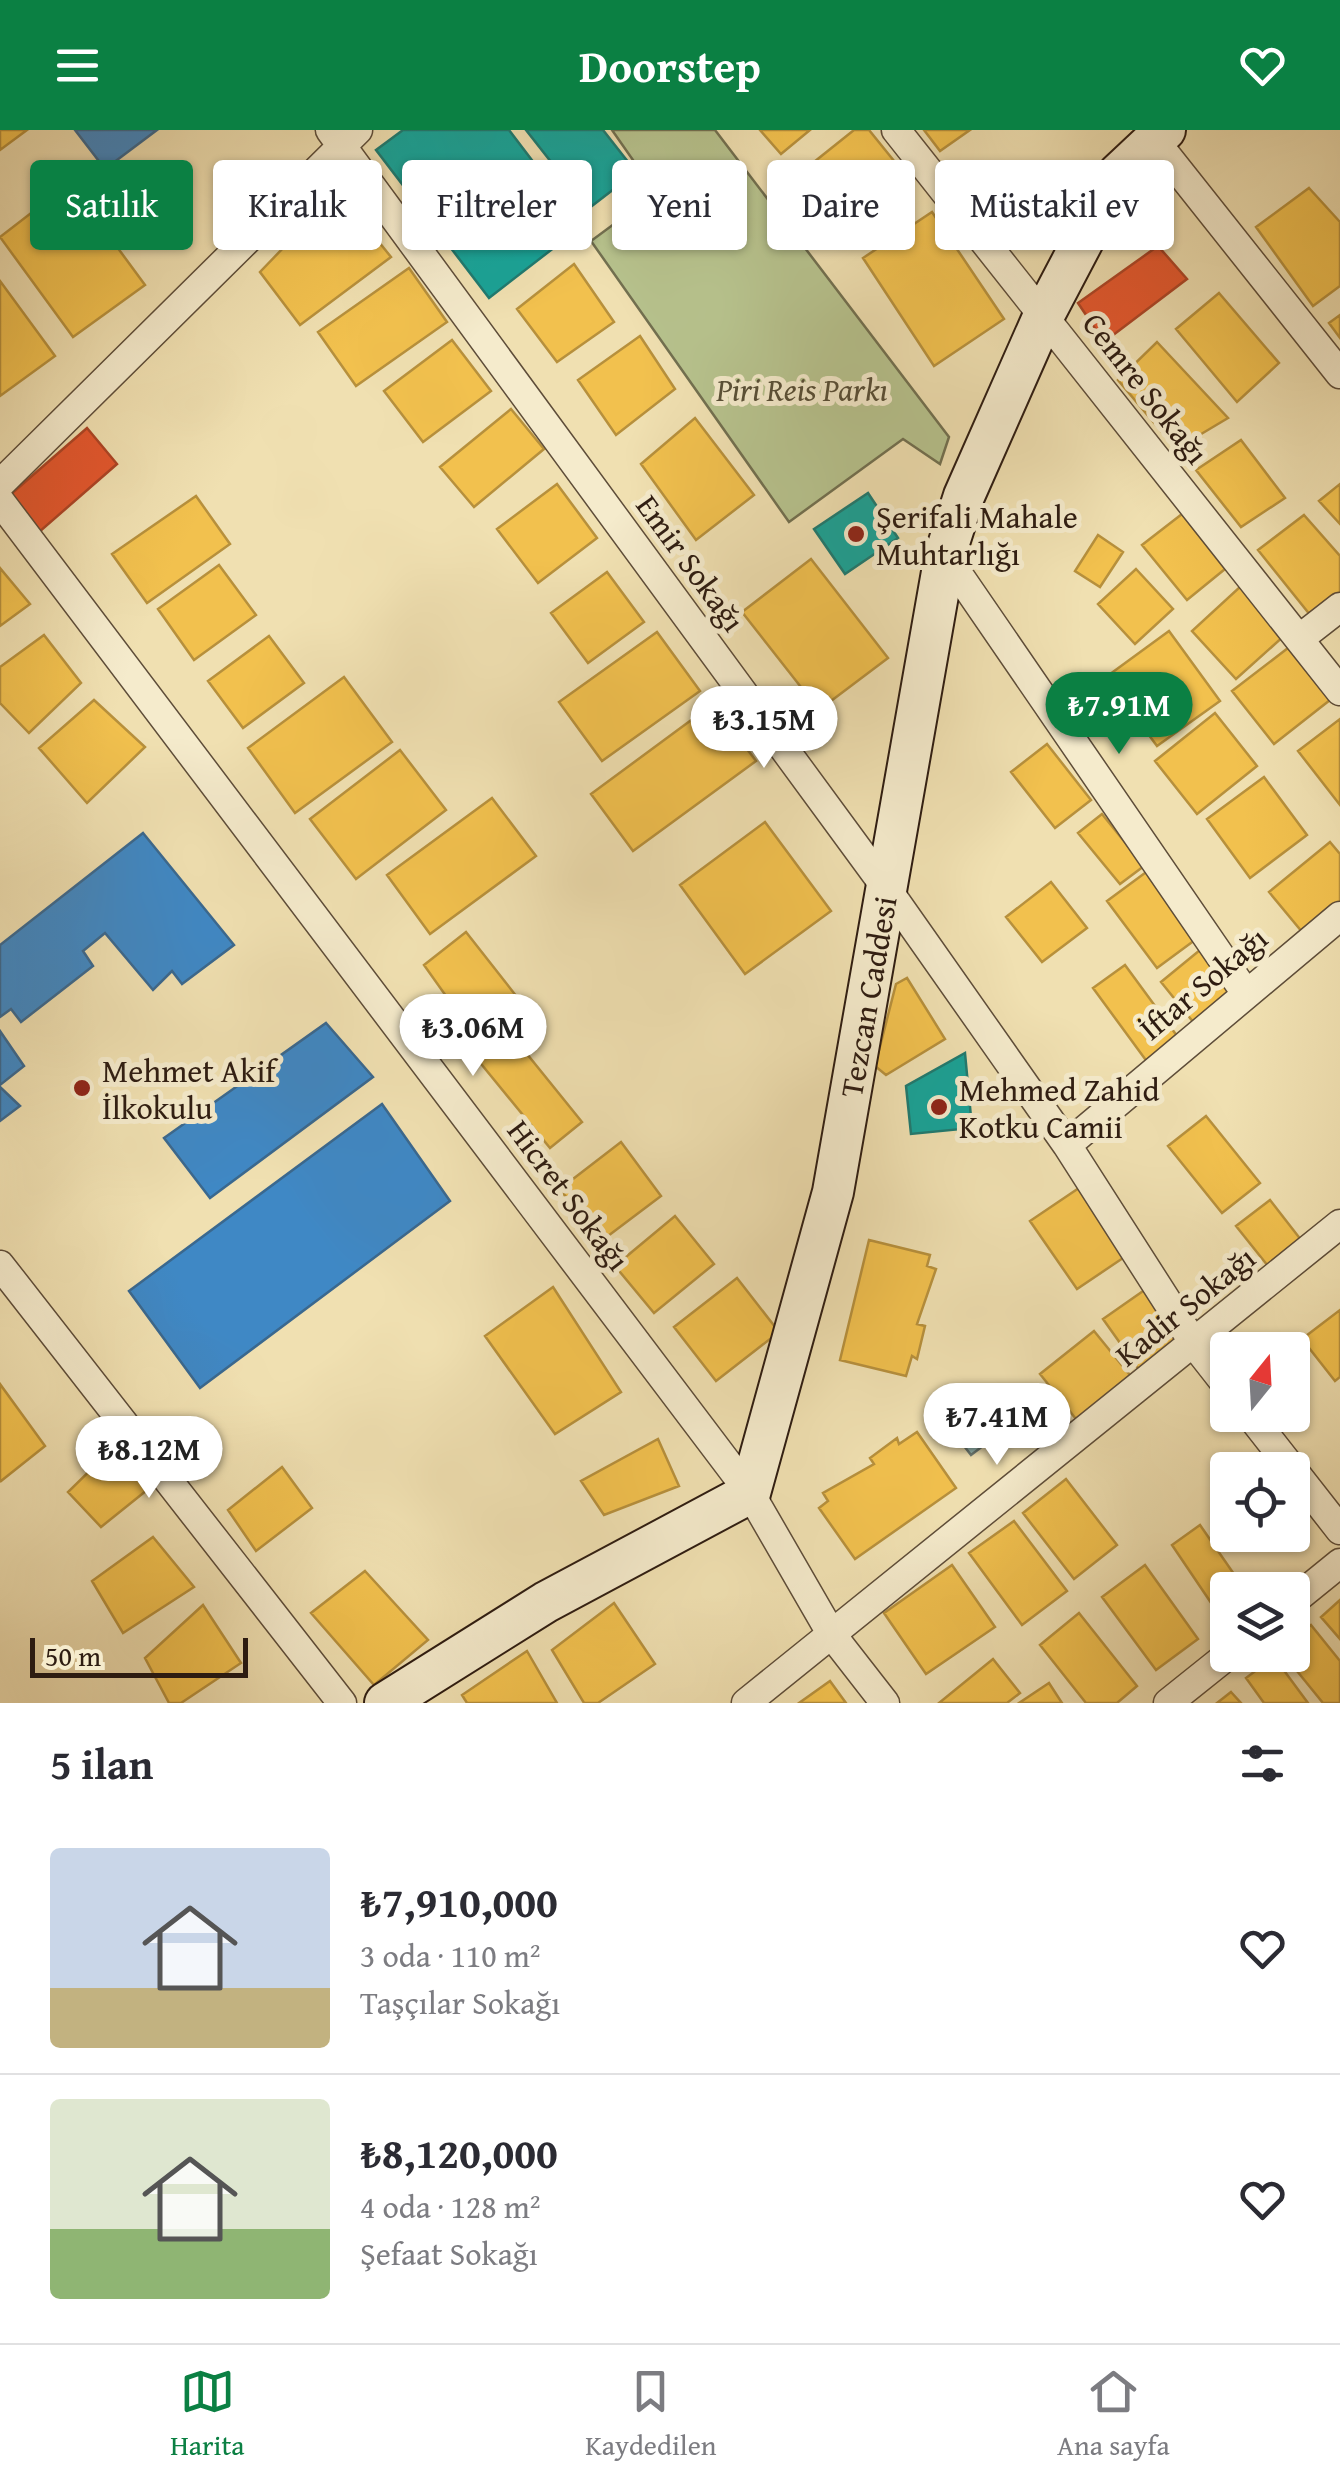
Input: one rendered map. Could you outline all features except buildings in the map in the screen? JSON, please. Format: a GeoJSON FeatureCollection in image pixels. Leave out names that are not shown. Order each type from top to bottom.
{"type":"FeatureCollection","features":[{"type":"Feature","properties":{"kind":"street","name":"Cemre Sokağı"},"geometry":{"type":"LineString","coordinates":[[896,130],[1340,691]]}},
{"type":"Feature","properties":{"kind":"street"},"geometry":{"type":"LineString","coordinates":[[0,484],[343,135]]}},
{"type":"Feature","properties":{"kind":"street","name":"Emir Sokağı"},"geometry":{"type":"LineString","coordinates":[[343,135],[1067,1145],[1210,1364]]}},
{"type":"Feature","properties":{"kind":"street","name":"Tezcan Caddesi"},"geometry":{"type":"LineString","coordinates":[[750,1493],[833,1192],[946,555],[964,496],[1044,315],[1118,174],[1160,135]]}},
{"type":"Feature","properties":{"kind":"street"},"geometry":{"type":"LineString","coordinates":[[1160,135],[1340,374]]}},
{"type":"Feature","properties":{"kind":"street","name":"Hicret Sokağı"},"geometry":{"type":"LineString","coordinates":[[0,501],[750,1493],[832,1635],[885,1703]]}},
{"type":"Feature","properties":{"kind":"street"},"geometry":{"type":"LineString","coordinates":[[946,555],[1245,992]]}},
{"type":"Feature","properties":{"kind":"street"},"geometry":{"type":"LineString","coordinates":[[1298,638],[1340,607]]}},
{"type":"Feature","properties":{"kind":"street","name":"İftar Sokağı"},"geometry":{"type":"LineString","coordinates":[[1067,1145],[1340,916]]}},
{"type":"Feature","properties":{"kind":"street","name":"Kadir Sokağı"},"geometry":{"type":"LineString","coordinates":[[746,1703],[1195,1345],[1340,1224]]}},
{"type":"Feature","properties":{"kind":"street"},"geometry":{"type":"LineString","coordinates":[[0,1264],[342,1703]]}},
{"type":"Feature","properties":{"kind":"street"},"geometry":{"type":"LineString","coordinates":[[1263,1432],[1340,1530]]}},
{"type":"Feature","properties":{"kind":"street"},"geometry":{"type":"LineString","coordinates":[[386,1703],[546,1602],[750,1493]]}},
{"type":"Feature","properties":{"kind":"street"},"geometry":{"type":"LineString","coordinates":[[1310,1588],[1340,1564]]}},
{"type":"Feature","properties":{"kind":"street"},"geometry":{"type":"LineString","coordinates":[[1168,1703],[1210,1669]]}},
{"type":"Feature","properties":{"kind":"green space","name":"Piri Reis Parkı"},"geometry":{"type":"Polygon","coordinates":[[[612,130],[715,130],[738,160],[633,160],[612,130]]]}},
{"type":"Feature","properties":{"kind":"green space","name":"Piri Reis Parkı"},"geometry":{"type":"Polygon","coordinates":[[[747,172],[767,198],[767,250],[806,250],[949,437],[940,464],[903,439],[789,522],[592,240],[612,225],[612,250],[747,250],[747,172]]]}},
{"type":"Feature","properties":{"kind":"water"},"geometry":{"type":"Polygon","coordinates":[[[952,1387],[992,1439],[971,1455],[931,1403],[952,1387]]]}},
{"type":"Feature","properties":{"kind":"place","name":"Şerifali Mahale Muhtarlığı"},"geometry":{"type":"Point","coordinates":[856,534]}},
{"type":"Feature","properties":{"kind":"place","name":"Mehmet Akif İlkokulu"},"geometry":{"type":"Point","coordinates":[82,1088]}},
{"type":"Feature","properties":{"kind":"place","name":"Mehmed Zahid Kotku Camii"},"geometry":{"type":"Point","coordinates":[939,1107]}}]}
